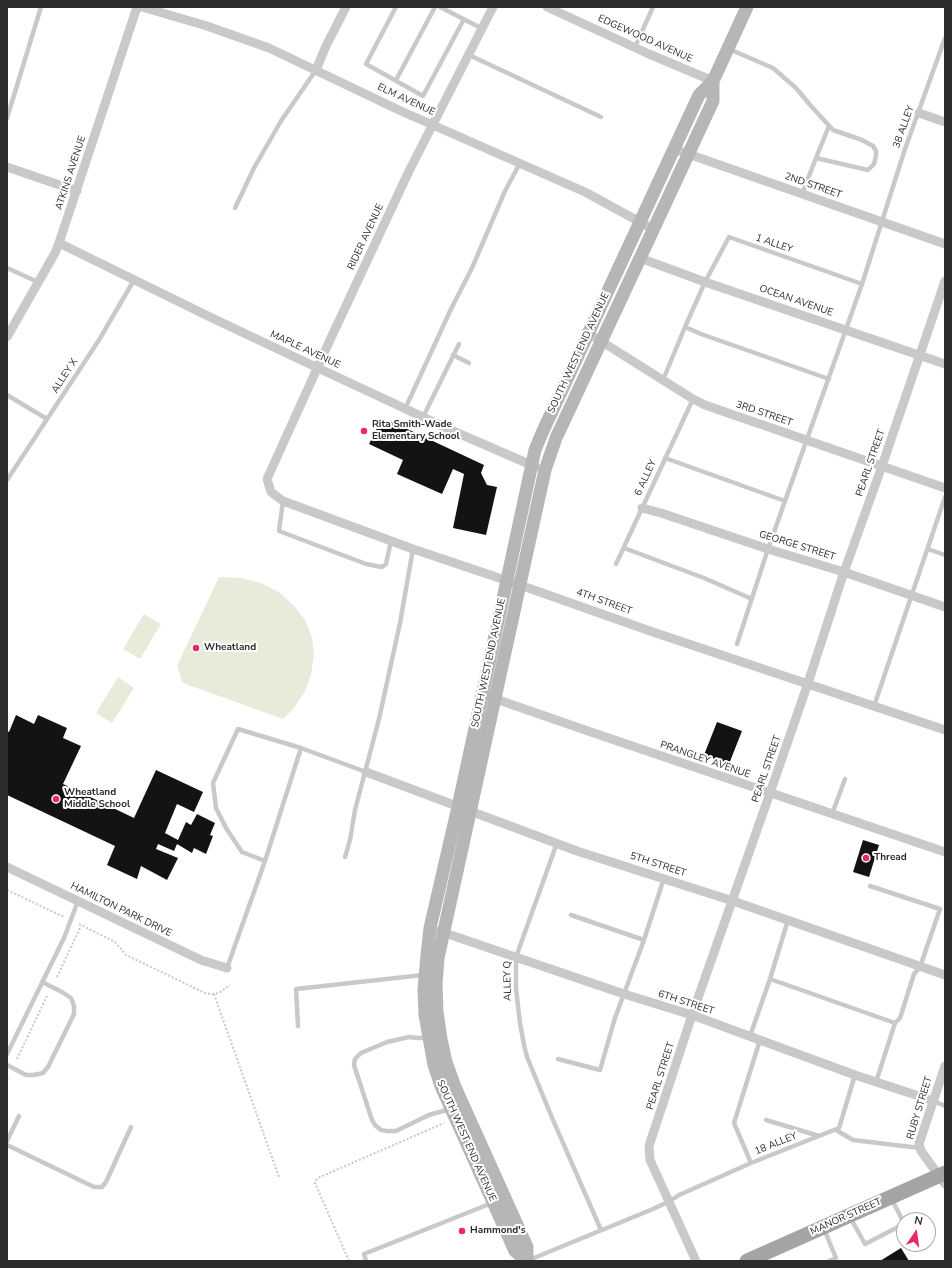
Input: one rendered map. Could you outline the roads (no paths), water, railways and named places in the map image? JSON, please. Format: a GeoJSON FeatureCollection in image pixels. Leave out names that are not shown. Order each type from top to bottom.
{"type":"FeatureCollection","features":[{"type":"Feature","properties":{"kind":"main road","name":"SOUTH WEST END AVENUE"},"geometry":{"type":"LineString","coordinates":[[527,1261],[515,1252],[493,1203],[457,1107],[455,1087],[446,1062],[437,1012],[436,985],[438,958],[444,932],[482,694],[531,465],[542,433],[699,95],[713,81],[747,7]]}},
{"type":"Feature","properties":{"kind":"main road","name":"SOUTH WEST END AVENUE"},"geometry":{"type":"LineString","coordinates":[[527,1261],[527,1247],[505,1198],[457,1107],[441,1086],[434,1065],[425,1008],[424,989],[430,928],[495,698],[545,470],[556,438],[713,101],[713,81]]}},
{"type":"Feature","properties":{"kind":"main road","name":"MANOR STREET"},"geometry":{"type":"LineString","coordinates":[[755,1259],[890,1197],[943,1178]]}},
{"type":"Feature","properties":{"kind":"street","name":"ATKINS AVENUE"},"geometry":{"type":"LineString","coordinates":[[7,337],[59,243],[137,7]]}},
{"type":"Feature","properties":{"kind":"street","name":"ELM AVENUE"},"geometry":{"type":"LineString","coordinates":[[142,7],[269,48],[401,111],[584,192],[653,230]]}},
{"type":"Feature","properties":{"kind":"street"},"geometry":{"type":"LineString","coordinates":[[316,70],[326,46],[346,7]]}},
{"type":"Feature","properties":{"kind":"street","name":"RIDER AVENUE"},"geometry":{"type":"LineString","coordinates":[[267,479],[408,172],[493,7]]}},
{"type":"Feature","properties":{"kind":"street","name":"EDGEWOOD AVENUE"},"geometry":{"type":"LineString","coordinates":[[547,7],[713,81]]}},
{"type":"Feature","properties":{"kind":"street"},"geometry":{"type":"LineString","coordinates":[[919,113],[945,122]]}},
{"type":"Feature","properties":{"kind":"street","name":"2ND STREET"},"geometry":{"type":"LineString","coordinates":[[674,149],[945,244]]}},
{"type":"Feature","properties":{"kind":"street"},"geometry":{"type":"LineString","coordinates":[[7,167],[77,191]]}},
{"type":"Feature","properties":{"kind":"street","name":"MAPLE AVENUE"},"geometry":{"type":"LineString","coordinates":[[59,243],[405,409],[545,470]]}},
{"type":"Feature","properties":{"kind":"street","name":"OCEAN AVENUE"},"geometry":{"type":"LineString","coordinates":[[640,258],[705,282],[945,364]]}},
{"type":"Feature","properties":{"kind":"street","name":"PEARL STREET"},"geometry":{"type":"LineString","coordinates":[[696,1261],[650,1160],[649,1146],[692,1016],[808,683],[844,572],[945,282]]}},
{"type":"Feature","properties":{"kind":"street","name":"3RD STREET"},"geometry":{"type":"LineString","coordinates":[[588,333],[705,405],[945,488]]}},
{"type":"Feature","properties":{"kind":"street","name":"4TH STREET"},"geometry":{"type":"LineString","coordinates":[[267,479],[271,492],[283,502],[413,549],[650,631],[945,730]]}},
{"type":"Feature","properties":{"kind":"street","name":"GEORGE STREET"},"geometry":{"type":"LineString","coordinates":[[642,508],[844,572],[945,607]]}},
{"type":"Feature","properties":{"kind":"street","name":"PRANGLEY AVENUE"},"geometry":{"type":"LineString","coordinates":[[482,694],[945,852]]}},
{"type":"Feature","properties":{"kind":"street","name":"5TH STREET"},"geometry":{"type":"LineString","coordinates":[[366,772],[557,843],[733,901],[945,975]]}},
{"type":"Feature","properties":{"kind":"street","name":"HAMILTON PARK DRIVE"},"geometry":{"type":"LineString","coordinates":[[7,867],[201,960],[227,968]]}},
{"type":"Feature","properties":{"kind":"street","name":"6TH STREET"},"geometry":{"type":"LineString","coordinates":[[430,928],[692,1016],[855,1075],[934,1101]]}},
{"type":"Feature","properties":{"kind":"street","name":"RUBY STREET"},"geometry":{"type":"LineString","coordinates":[[943,1178],[924,1156],[919,1144],[945,1066]]}},
{"type":"Feature","properties":{"kind":"lane"},"geometry":{"type":"LineString","coordinates":[[7,118],[41,7]]}},
{"type":"Feature","properties":{"kind":"lane"},"geometry":{"type":"LineString","coordinates":[[396,7],[366,64],[423,96],[464,20]]}},
{"type":"Feature","properties":{"kind":"lane"},"geometry":{"type":"LineString","coordinates":[[396,80],[435,7]]}},
{"type":"Feature","properties":{"kind":"lane"},"geometry":{"type":"LineString","coordinates":[[440,7],[481,28]]}},
{"type":"Feature","properties":{"kind":"lane"},"geometry":{"type":"LineString","coordinates":[[634,47],[653,7]]}},
{"type":"Feature","properties":{"kind":"lane","name":"38 ALLEY"},"geometry":{"type":"LineString","coordinates":[[737,644],[768,549],[862,284],[906,148],[945,38]]}},
{"type":"Feature","properties":{"kind":"lane"},"geometry":{"type":"LineString","coordinates":[[728,49],[773,68],[796,88],[833,130],[862,140],[873,146],[876,151],[874,164],[868,170],[816,158]]}},
{"type":"Feature","properties":{"kind":"lane"},"geometry":{"type":"LineString","coordinates":[[468,54],[601,117]]}},
{"type":"Feature","properties":{"kind":"lane"},"geometry":{"type":"LineString","coordinates":[[235,208],[254,168],[277,128],[316,70]]}},
{"type":"Feature","properties":{"kind":"lane"},"geometry":{"type":"LineString","coordinates":[[802,194],[829,126]]}},
{"type":"Feature","properties":{"kind":"lane"},"geometry":{"type":"LineString","coordinates":[[405,409],[520,163]]}},
{"type":"Feature","properties":{"kind":"lane","name":"1 ALLEY"},"geometry":{"type":"LineString","coordinates":[[705,282],[729,237],[862,284]]}},
{"type":"Feature","properties":{"kind":"lane"},"geometry":{"type":"LineString","coordinates":[[7,268],[38,282]]}},
{"type":"Feature","properties":{"kind":"lane","name":"ALLEY X"},"geometry":{"type":"LineString","coordinates":[[7,480],[99,340],[134,280]]}},
{"type":"Feature","properties":{"kind":"lane"},"geometry":{"type":"LineString","coordinates":[[663,380],[705,282]]}},
{"type":"Feature","properties":{"kind":"lane"},"geometry":{"type":"LineString","coordinates":[[685,328],[829,378]]}},
{"type":"Feature","properties":{"kind":"lane"},"geometry":{"type":"LineString","coordinates":[[423,417],[459,344]]}},
{"type":"Feature","properties":{"kind":"lane"},"geometry":{"type":"LineString","coordinates":[[453,356],[469,363]]}},
{"type":"Feature","properties":{"kind":"lane"},"geometry":{"type":"LineString","coordinates":[[7,395],[47,419]]}},
{"type":"Feature","properties":{"kind":"lane","name":"6 ALLEY"},"geometry":{"type":"LineString","coordinates":[[616,564],[693,399]]}},
{"type":"Feature","properties":{"kind":"lane"},"geometry":{"type":"LineString","coordinates":[[666,458],[785,501]]}},
{"type":"Feature","properties":{"kind":"lane"},"geometry":{"type":"LineString","coordinates":[[874,706],[945,498]]}},
{"type":"Feature","properties":{"kind":"lane"},"geometry":{"type":"LineString","coordinates":[[283,502],[279,531],[366,564],[382,567],[386,564],[391,541]]}},
{"type":"Feature","properties":{"kind":"lane"},"geometry":{"type":"LineString","coordinates":[[624,548],[704,578],[752,599]]}},
{"type":"Feature","properties":{"kind":"lane"},"geometry":{"type":"LineString","coordinates":[[345,857],[400,622],[413,549]]}},
{"type":"Feature","properties":{"kind":"lane"},"geometry":{"type":"LineString","coordinates":[[928,549],[945,555]]}},
{"type":"Feature","properties":{"kind":"lane"},"geometry":{"type":"LineString","coordinates":[[265,861],[242,852],[226,828],[216,808],[213,783],[238,729],[301,748],[366,772]]}},
{"type":"Feature","properties":{"kind":"lane"},"geometry":{"type":"LineString","coordinates":[[227,968],[265,861],[301,748]]}},
{"type":"Feature","properties":{"kind":"lane"},"geometry":{"type":"LineString","coordinates":[[832,814],[845,779]]}},
{"type":"Feature","properties":{"kind":"lane","name":"ALLEY Q"},"geometry":{"type":"LineString","coordinates":[[557,843],[516,957],[516,989],[524,1045],[553,1120],[601,1230]]}},
{"type":"Feature","properties":{"kind":"lane"},"geometry":{"type":"LineString","coordinates":[[558,1059],[600,1070],[615,1018],[644,940],[664,878]]}},
{"type":"Feature","properties":{"kind":"lane"},"geometry":{"type":"LineString","coordinates":[[870,886],[940,909],[920,967],[914,974],[900,1018],[895,1023],[876,1082]]}},
{"type":"Feature","properties":{"kind":"lane"},"geometry":{"type":"LineString","coordinates":[[7,1054],[64,938],[78,901]]}},
{"type":"Feature","properties":{"kind":"lane"},"geometry":{"type":"LineString","coordinates":[[571,915],[644,940]]}},
{"type":"Feature","properties":{"kind":"lane"},"geometry":{"type":"LineString","coordinates":[[750,1036],[770,979],[788,920]]}},
{"type":"Feature","properties":{"kind":"lane"},"geometry":{"type":"LineString","coordinates":[[298,1026],[296,989],[425,975]]}},
{"type":"Feature","properties":{"kind":"lane"},"geometry":{"type":"LineString","coordinates":[[770,979],[895,1023]]}},
{"type":"Feature","properties":{"kind":"lane"},"geometry":{"type":"LineString","coordinates":[[7,1065],[26,1075],[43,1073],[48,1067],[74,1014],[74,1006],[71,998],[42,982]]}},
{"type":"Feature","properties":{"kind":"lane"},"geometry":{"type":"LineString","coordinates":[[429,1038],[409,1037],[386,1042],[361,1053],[355,1060],[354,1065],[372,1120],[381,1130],[396,1131],[429,1115],[457,1107]]}},
{"type":"Feature","properties":{"kind":"lane"},"geometry":{"type":"LineString","coordinates":[[751,1164],[734,1123],[760,1040]]}},
{"type":"Feature","properties":{"kind":"lane"},"geometry":{"type":"LineString","coordinates":[[855,1075],[838,1128],[836,1130],[853,1140],[920,1148]]}},
{"type":"Feature","properties":{"kind":"lane"},"geometry":{"type":"LineString","coordinates":[[934,1101],[945,1106]]}},
{"type":"Feature","properties":{"kind":"lane"},"geometry":{"type":"LineString","coordinates":[[7,1141],[20,1116]]}},
{"type":"Feature","properties":{"kind":"lane"},"geometry":{"type":"LineString","coordinates":[[766,1120],[819,1136]]}},
{"type":"Feature","properties":{"kind":"lane"},"geometry":{"type":"LineString","coordinates":[[7,1145],[94,1187],[102,1187],[106,1182],[131,1127]]}},
{"type":"Feature","properties":{"kind":"lane","name":"18 ALLEY"},"geometry":{"type":"LineString","coordinates":[[527,1261],[670,1202],[679,1195],[751,1164],[836,1130]]}},
{"type":"Feature","properties":{"kind":"lane"},"geometry":{"type":"LineString","coordinates":[[890,1197],[898,1212]]}},
{"type":"Feature","properties":{"kind":"lane"},"geometry":{"type":"LineString","coordinates":[[366,1261],[364,1254],[505,1198]]}},
{"type":"Feature","properties":{"kind":"lane"},"geometry":{"type":"LineString","coordinates":[[849,1216],[865,1244],[896,1227]]}},
{"type":"Feature","properties":{"kind":"lane"},"geometry":{"type":"LineString","coordinates":[[823,1227],[836,1258],[829,1261]]}},
{"type":"Feature","properties":{"kind":"place","name":"Rita Smith-Wade Elementary School"},"geometry":{"type":"Point","coordinates":[364,431]}},
{"type":"Feature","properties":{"kind":"place","name":"Wheatland"},"geometry":{"type":"Point","coordinates":[196,648]}},
{"type":"Feature","properties":{"kind":"place","name":"Wheatland Middle School"},"geometry":{"type":"Point","coordinates":[56,799]}},
{"type":"Feature","properties":{"kind":"place","name":"Thread"},"geometry":{"type":"Point","coordinates":[866,858]}},
{"type":"Feature","properties":{"kind":"place","name":"Hammond's"},"geometry":{"type":"Point","coordinates":[462,1231]}}]}
